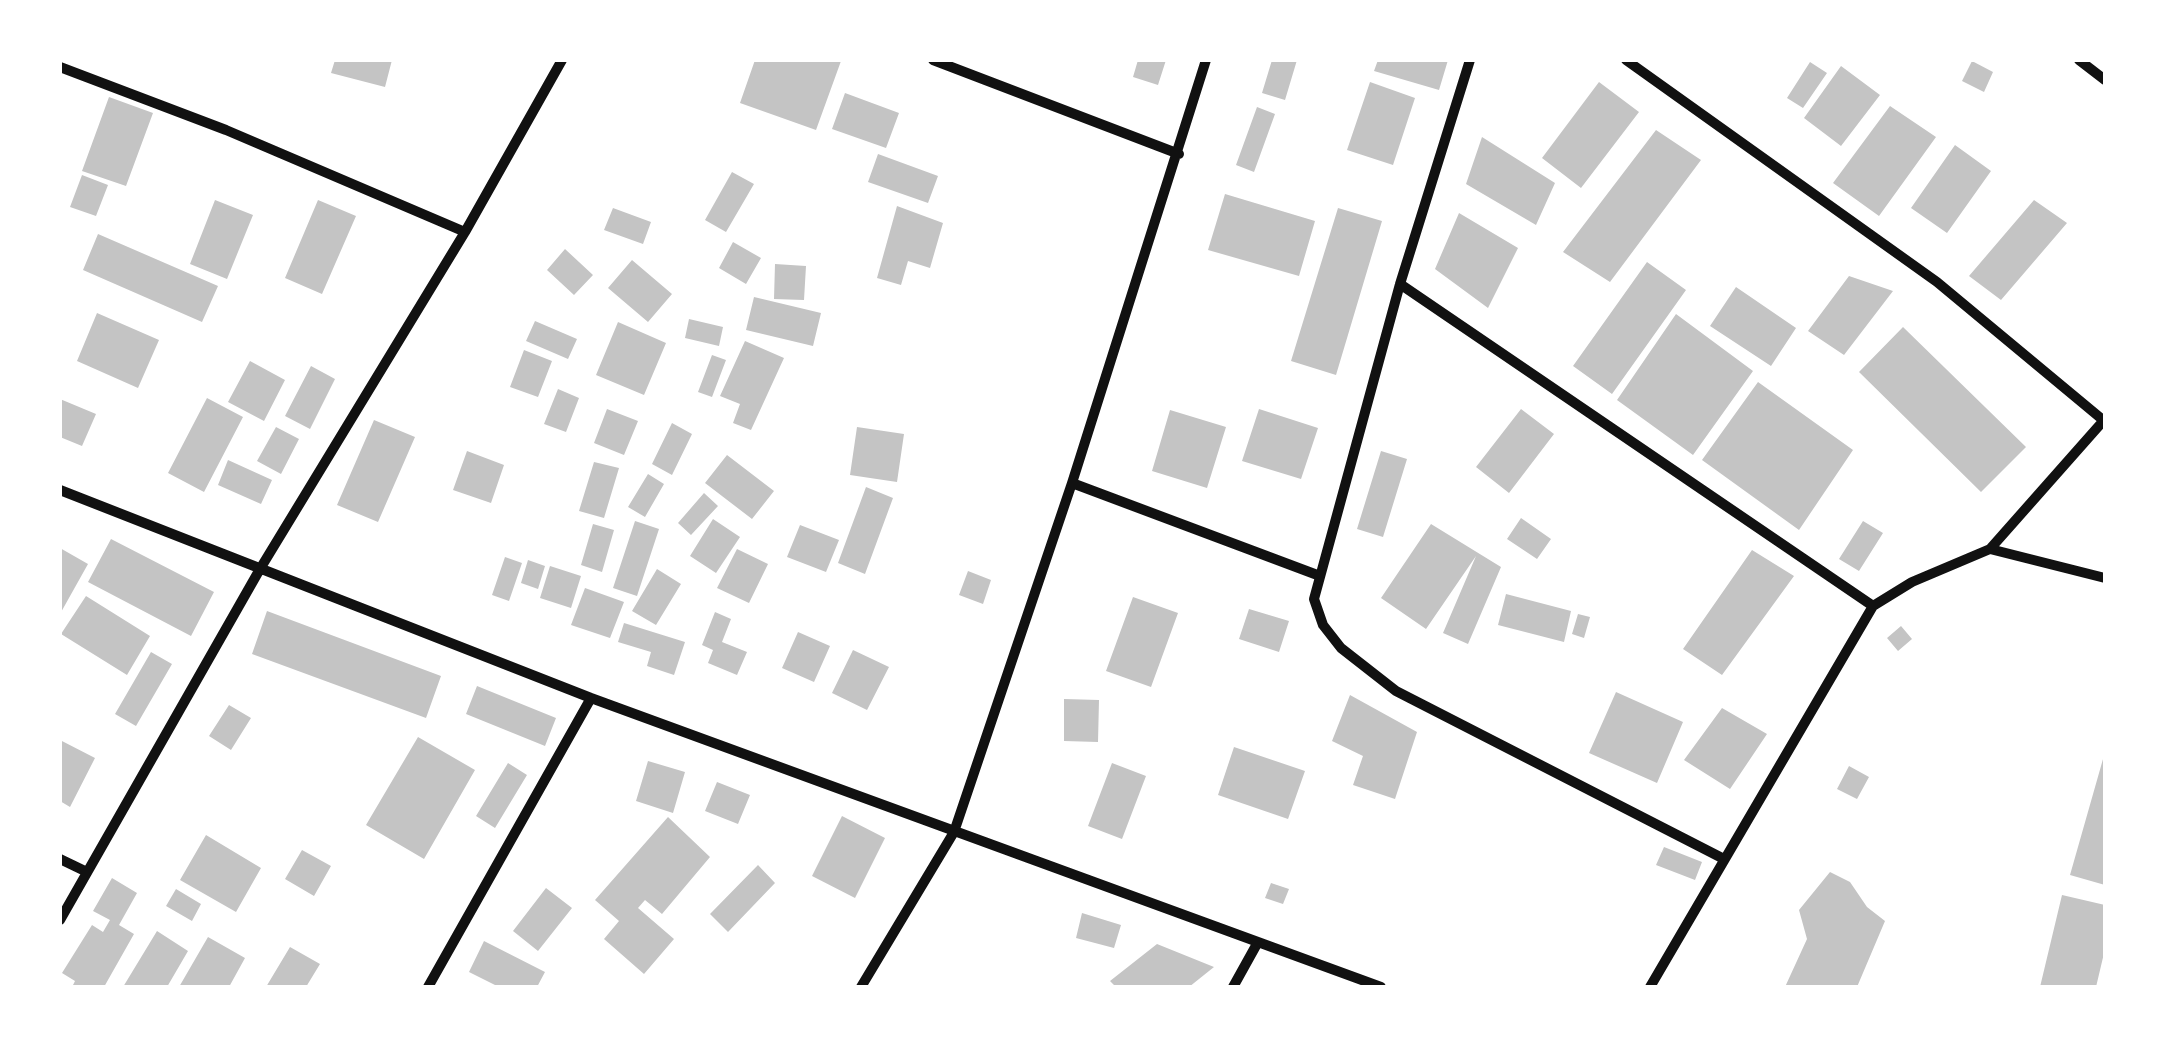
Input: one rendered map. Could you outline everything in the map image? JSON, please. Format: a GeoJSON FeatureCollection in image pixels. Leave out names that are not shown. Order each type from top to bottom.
{"type":"FeatureCollection","features":[{"type":"Feature","properties":{"kind":"street"},"geometry":{"type":"LineString","coordinates":[[60,920],[260,569],[465,232],[562,60]]}},
{"type":"Feature","properties":{"kind":"street"},"geometry":{"type":"LineString","coordinates":[[933,60],[1178,154]]}},
{"type":"Feature","properties":{"kind":"street"},"geometry":{"type":"LineString","coordinates":[[860,987],[954,832],[1072,483],[1206,60]]}},
{"type":"Feature","properties":{"kind":"street"},"geometry":{"type":"LineString","coordinates":[[1470,60],[1400,284],[1314,600],[1323,625],[1341,648],[1396,690],[1724,859]]}},
{"type":"Feature","properties":{"kind":"street"},"geometry":{"type":"LineString","coordinates":[[1626,60],[1937,282],[2104,420],[1990,549],[1912,582],[1874,606],[1650,987]]}},
{"type":"Feature","properties":{"kind":"street"},"geometry":{"type":"LineString","coordinates":[[2080,60],[2105,80]]}},
{"type":"Feature","properties":{"kind":"street"},"geometry":{"type":"LineString","coordinates":[[60,67],[226,130],[465,232]]}},
{"type":"Feature","properties":{"kind":"street"},"geometry":{"type":"LineString","coordinates":[[1400,284],[1874,606]]}},
{"type":"Feature","properties":{"kind":"street"},"geometry":{"type":"LineString","coordinates":[[1072,483],[1320,576]]}},
{"type":"Feature","properties":{"kind":"street"},"geometry":{"type":"LineString","coordinates":[[60,490],[591,698],[1382,987]]}},
{"type":"Feature","properties":{"kind":"street"},"geometry":{"type":"LineString","coordinates":[[1990,549],[2105,578]]}},
{"type":"Feature","properties":{"kind":"street"},"geometry":{"type":"LineString","coordinates":[[428,987],[591,698]]}},
{"type":"Feature","properties":{"kind":"street"},"geometry":{"type":"LineString","coordinates":[[60,859],[86,872]]}},
{"type":"Feature","properties":{"kind":"street"},"geometry":{"type":"LineString","coordinates":[[1232,987],[1258,942]]}},
{"type":"Feature","properties":{"kind":"building"},"geometry":{"type":"Polygon","coordinates":[[[335,60],[392,60],[385,87],[331,73],[335,60]]]}},
{"type":"Feature","properties":{"kind":"building"},"geometry":{"type":"Polygon","coordinates":[[[755,60],[841,61],[816,130],[740,103],[755,60]]]}},
{"type":"Feature","properties":{"kind":"building"},"geometry":{"type":"Polygon","coordinates":[[[1138,60],[1166,60],[1158,85],[1133,77],[1138,60]]]}},
{"type":"Feature","properties":{"kind":"building"},"geometry":{"type":"Polygon","coordinates":[[[1272,60],[1297,60],[1285,100],[1262,93],[1272,60]]]}},
{"type":"Feature","properties":{"kind":"building"},"geometry":{"type":"Polygon","coordinates":[[[1378,60],[1448,60],[1439,90],[1374,71],[1378,60]]]}},
{"type":"Feature","properties":{"kind":"building"},"geometry":{"type":"Polygon","coordinates":[[[1972,61],[1993,72],[1984,92],[1962,81],[1972,61]]]}},
{"type":"Feature","properties":{"kind":"building"},"geometry":{"type":"Polygon","coordinates":[[[1810,62],[1827,73],[1803,108],[1787,98],[1810,62]]]}},
{"type":"Feature","properties":{"kind":"building"},"geometry":{"type":"Polygon","coordinates":[[[1841,66],[1880,95],[1841,146],[1804,118],[1841,66]]]}},
{"type":"Feature","properties":{"kind":"building"},"geometry":{"type":"Polygon","coordinates":[[[1370,82],[1415,98],[1393,165],[1347,150],[1370,82]]]}},
{"type":"Feature","properties":{"kind":"building"},"geometry":{"type":"Polygon","coordinates":[[[1599,82],[1639,112],[1581,188],[1542,158],[1599,82]]]}},
{"type":"Feature","properties":{"kind":"building"},"geometry":{"type":"Polygon","coordinates":[[[845,93],[899,113],[886,148],[832,129],[845,93]]]}},
{"type":"Feature","properties":{"kind":"building"},"geometry":{"type":"Polygon","coordinates":[[[109,97],[153,113],[126,186],[82,171],[109,97]]]}},
{"type":"Feature","properties":{"kind":"building"},"geometry":{"type":"Polygon","coordinates":[[[1890,106],[1936,137],[1879,216],[1833,183],[1890,106]]]}},
{"type":"Feature","properties":{"kind":"building"},"geometry":{"type":"Polygon","coordinates":[[[1257,107],[1275,114],[1254,172],[1236,165],[1257,107]]]}},
{"type":"Feature","properties":{"kind":"building"},"geometry":{"type":"Polygon","coordinates":[[[1656,130],[1701,160],[1610,282],[1563,252],[1656,130]]]}},
{"type":"Feature","properties":{"kind":"building"},"geometry":{"type":"Polygon","coordinates":[[[1482,137],[1555,183],[1536,225],[1466,184],[1482,137]]]}},
{"type":"Feature","properties":{"kind":"building"},"geometry":{"type":"Polygon","coordinates":[[[1955,145],[1991,171],[1947,233],[1911,208],[1955,145]]]}},
{"type":"Feature","properties":{"kind":"building"},"geometry":{"type":"Polygon","coordinates":[[[878,154],[938,176],[928,203],[868,182],[878,154]]]}},
{"type":"Feature","properties":{"kind":"building"},"geometry":{"type":"Polygon","coordinates":[[[732,172],[754,184],[726,232],[705,220],[732,172]]]}},
{"type":"Feature","properties":{"kind":"building"},"geometry":{"type":"Polygon","coordinates":[[[82,175],[108,185],[96,216],[70,207],[82,175]]]}},
{"type":"Feature","properties":{"kind":"building"},"geometry":{"type":"Polygon","coordinates":[[[1225,194],[1315,221],[1299,276],[1208,250],[1225,194]]]}},
{"type":"Feature","properties":{"kind":"building"},"geometry":{"type":"Polygon","coordinates":[[[215,200],[253,215],[227,279],[190,264],[215,200]]]}},
{"type":"Feature","properties":{"kind":"building"},"geometry":{"type":"Polygon","coordinates":[[[318,200],[356,216],[322,294],[285,278],[318,200]]]}},
{"type":"Feature","properties":{"kind":"building"},"geometry":{"type":"Polygon","coordinates":[[[2034,200],[2067,223],[2001,300],[1969,276],[2034,200]]]}},
{"type":"Feature","properties":{"kind":"building"},"geometry":{"type":"Polygon","coordinates":[[[897,206],[943,223],[930,268],[908,261],[901,285],[877,278],[897,206]]]}},
{"type":"Feature","properties":{"kind":"building"},"geometry":{"type":"Polygon","coordinates":[[[613,208],[651,222],[643,244],[604,230],[613,208]]]}},
{"type":"Feature","properties":{"kind":"building"},"geometry":{"type":"Polygon","coordinates":[[[1338,208],[1382,221],[1336,375],[1291,361],[1338,208]]]}},
{"type":"Feature","properties":{"kind":"building"},"geometry":{"type":"Polygon","coordinates":[[[1459,213],[1518,248],[1488,308],[1435,269],[1459,213]]]}},
{"type":"Feature","properties":{"kind":"building"},"geometry":{"type":"Polygon","coordinates":[[[98,234],[218,286],[202,322],[83,270],[98,234]]]}},
{"type":"Feature","properties":{"kind":"building"},"geometry":{"type":"Polygon","coordinates":[[[733,242],[761,258],[746,284],[719,268],[733,242]]]}},
{"type":"Feature","properties":{"kind":"building"},"geometry":{"type":"Polygon","coordinates":[[[565,249],[593,275],[574,295],[547,270],[565,249]]]}},
{"type":"Feature","properties":{"kind":"building"},"geometry":{"type":"Polygon","coordinates":[[[632,260],[672,294],[648,322],[608,288],[632,260]]]}},
{"type":"Feature","properties":{"kind":"building"},"geometry":{"type":"Polygon","coordinates":[[[1647,262],[1686,290],[1612,394],[1573,366],[1647,262]]]}},
{"type":"Feature","properties":{"kind":"building"},"geometry":{"type":"Polygon","coordinates":[[[775,264],[806,266],[804,300],[774,299],[775,264]]]}},
{"type":"Feature","properties":{"kind":"building"},"geometry":{"type":"Polygon","coordinates":[[[1849,276],[1893,291],[1844,355],[1808,331],[1849,276]]]}},
{"type":"Feature","properties":{"kind":"building"},"geometry":{"type":"Polygon","coordinates":[[[1736,287],[1796,328],[1771,366],[1710,326],[1736,287]]]}},
{"type":"Feature","properties":{"kind":"building"},"geometry":{"type":"Polygon","coordinates":[[[754,297],[821,313],[813,346],[746,330],[754,297]]]}},
{"type":"Feature","properties":{"kind":"building"},"geometry":{"type":"Polygon","coordinates":[[[97,313],[159,340],[138,388],[77,361],[97,313]]]}},
{"type":"Feature","properties":{"kind":"building"},"geometry":{"type":"Polygon","coordinates":[[[1676,314],[1753,371],[1693,455],[1617,400],[1676,314]]]}},
{"type":"Feature","properties":{"kind":"building"},"geometry":{"type":"Polygon","coordinates":[[[689,319],[723,327],[719,346],[685,338],[689,319]]]}},
{"type":"Feature","properties":{"kind":"building"},"geometry":{"type":"Polygon","coordinates":[[[535,321],[577,339],[568,359],[526,341],[535,321]]]}},
{"type":"Feature","properties":{"kind":"building"},"geometry":{"type":"Polygon","coordinates":[[[618,322],[666,343],[644,395],[596,375],[618,322]]]}},
{"type":"Feature","properties":{"kind":"building"},"geometry":{"type":"Polygon","coordinates":[[[1903,327],[2026,447],[1981,492],[1859,372],[1903,327]]]}},
{"type":"Feature","properties":{"kind":"building"},"geometry":{"type":"Polygon","coordinates":[[[745,341],[784,358],[751,430],[733,423],[740,404],[720,396],[745,341]]]}},
{"type":"Feature","properties":{"kind":"building"},"geometry":{"type":"Polygon","coordinates":[[[524,350],[552,361],[538,397],[510,387],[524,350]]]}},
{"type":"Feature","properties":{"kind":"building"},"geometry":{"type":"Polygon","coordinates":[[[712,355],[726,360],[712,397],[698,392],[712,355]]]}},
{"type":"Feature","properties":{"kind":"building"},"geometry":{"type":"Polygon","coordinates":[[[250,361],[285,380],[264,421],[228,402],[250,361]]]}},
{"type":"Feature","properties":{"kind":"building"},"geometry":{"type":"Polygon","coordinates":[[[311,366],[335,379],[310,429],[285,416],[311,366]]]}},
{"type":"Feature","properties":{"kind":"building"},"geometry":{"type":"Polygon","coordinates":[[[1758,382],[1853,450],[1799,530],[1702,460],[1758,382]]]}},
{"type":"Feature","properties":{"kind":"building"},"geometry":{"type":"Polygon","coordinates":[[[558,389],[579,398],[566,432],[544,424],[558,389]]]}},
{"type":"Feature","properties":{"kind":"building"},"geometry":{"type":"Polygon","coordinates":[[[207,398],[243,417],[204,492],[168,473],[207,398]]]}},
{"type":"Feature","properties":{"kind":"building"},"geometry":{"type":"Polygon","coordinates":[[[60,399],[96,414],[82,446],[60,437],[60,399]]]}},
{"type":"Feature","properties":{"kind":"building"},"geometry":{"type":"Polygon","coordinates":[[[607,409],[638,421],[624,455],[594,443],[607,409]]]}},
{"type":"Feature","properties":{"kind":"building"},"geometry":{"type":"Polygon","coordinates":[[[1259,409],[1318,428],[1301,479],[1242,461],[1259,409]]]}},
{"type":"Feature","properties":{"kind":"building"},"geometry":{"type":"Polygon","coordinates":[[[1521,409],[1554,434],[1509,493],[1476,467],[1521,409]]]}},
{"type":"Feature","properties":{"kind":"building"},"geometry":{"type":"Polygon","coordinates":[[[1170,410],[1226,427],[1207,488],[1152,471],[1170,410]]]}},
{"type":"Feature","properties":{"kind":"building"},"geometry":{"type":"Polygon","coordinates":[[[374,420],[415,437],[378,522],[337,505],[374,420]]]}},
{"type":"Feature","properties":{"kind":"building"},"geometry":{"type":"Polygon","coordinates":[[[672,423],[692,434],[672,475],[652,464],[672,423]]]}},
{"type":"Feature","properties":{"kind":"building"},"geometry":{"type":"Polygon","coordinates":[[[276,427],[299,439],[281,474],[257,461],[276,427]]]}},
{"type":"Feature","properties":{"kind":"building"},"geometry":{"type":"Polygon","coordinates":[[[857,427],[904,434],[897,482],[850,475],[857,427]]]}},
{"type":"Feature","properties":{"kind":"building"},"geometry":{"type":"Polygon","coordinates":[[[467,451],[504,465],[491,503],[453,490],[467,451]]]}},
{"type":"Feature","properties":{"kind":"building"},"geometry":{"type":"Polygon","coordinates":[[[1381,451],[1407,459],[1383,537],[1357,529],[1381,451]]]}},
{"type":"Feature","properties":{"kind":"building"},"geometry":{"type":"Polygon","coordinates":[[[727,455],[774,491],[752,519],[705,483],[727,455]]]}},
{"type":"Feature","properties":{"kind":"building"},"geometry":{"type":"Polygon","coordinates":[[[228,460],[272,480],[261,504],[218,485],[228,460]]]}},
{"type":"Feature","properties":{"kind":"building"},"geometry":{"type":"Polygon","coordinates":[[[594,462],[619,468],[604,518],[579,511],[594,462]]]}},
{"type":"Feature","properties":{"kind":"building"},"geometry":{"type":"Polygon","coordinates":[[[648,474],[664,484],[645,517],[628,507],[648,474]]]}},
{"type":"Feature","properties":{"kind":"building"},"geometry":{"type":"Polygon","coordinates":[[[866,487],[893,498],[865,574],[838,563],[866,487]]]}},
{"type":"Feature","properties":{"kind":"building"},"geometry":{"type":"Polygon","coordinates":[[[704,493],[718,506],[691,535],[678,523],[704,493]]]}},
{"type":"Feature","properties":{"kind":"building"},"geometry":{"type":"Polygon","coordinates":[[[1521,518],[1551,539],[1537,559],[1507,539],[1521,518]]]}},
{"type":"Feature","properties":{"kind":"building"},"geometry":{"type":"Polygon","coordinates":[[[713,519],[740,537],[716,573],[690,556],[713,519]]]}},
{"type":"Feature","properties":{"kind":"building"},"geometry":{"type":"Polygon","coordinates":[[[635,521],[659,529],[637,596],[613,588],[635,521]]]}},
{"type":"Feature","properties":{"kind":"building"},"geometry":{"type":"Polygon","coordinates":[[[1863,521],[1883,533],[1859,571],[1839,559],[1863,521]]]}},
{"type":"Feature","properties":{"kind":"building"},"geometry":{"type":"Polygon","coordinates":[[[593,524],[614,530],[602,572],[581,565],[593,524]]]}},
{"type":"Feature","properties":{"kind":"building"},"geometry":{"type":"Polygon","coordinates":[[[1431,524],[1501,567],[1468,644],[1443,633],[1476,556],[1426,629],[1381,598],[1431,524]]]}},
{"type":"Feature","properties":{"kind":"building"},"geometry":{"type":"Polygon","coordinates":[[[800,525],[839,540],[826,572],[787,557],[800,525]]]}},
{"type":"Feature","properties":{"kind":"building"},"geometry":{"type":"Polygon","coordinates":[[[111,539],[214,592],[191,636],[88,582],[111,539]]]}},
{"type":"Feature","properties":{"kind":"building"},"geometry":{"type":"Polygon","coordinates":[[[60,548],[88,564],[60,614],[60,548]]]}},
{"type":"Feature","properties":{"kind":"building"},"geometry":{"type":"Polygon","coordinates":[[[737,549],[768,564],[749,603],[717,588],[737,549]]]}},
{"type":"Feature","properties":{"kind":"building"},"geometry":{"type":"Polygon","coordinates":[[[1752,550],[1794,576],[1722,675],[1683,649],[1752,550]]]}},
{"type":"Feature","properties":{"kind":"building"},"geometry":{"type":"Polygon","coordinates":[[[505,557],[522,563],[509,601],[492,595],[505,557]]]}},
{"type":"Feature","properties":{"kind":"building"},"geometry":{"type":"Polygon","coordinates":[[[528,560],[545,566],[538,589],[521,583],[528,560]]]}},
{"type":"Feature","properties":{"kind":"building"},"geometry":{"type":"Polygon","coordinates":[[[550,566],[581,576],[571,608],[540,598],[550,566]]]}},
{"type":"Feature","properties":{"kind":"building"},"geometry":{"type":"Polygon","coordinates":[[[657,569],[681,584],[656,625],[632,611],[657,569]]]}},
{"type":"Feature","properties":{"kind":"building"},"geometry":{"type":"Polygon","coordinates":[[[968,571],[991,580],[983,604],[959,595],[968,571]]]}},
{"type":"Feature","properties":{"kind":"building"},"geometry":{"type":"Polygon","coordinates":[[[585,588],[624,602],[610,638],[571,625],[585,588]]]}},
{"type":"Feature","properties":{"kind":"building"},"geometry":{"type":"Polygon","coordinates":[[[1506,594],[1571,611],[1564,642],[1498,625],[1506,594]]]}},
{"type":"Feature","properties":{"kind":"building"},"geometry":{"type":"Polygon","coordinates":[[[86,596],[150,636],[127,675],[61,634],[86,596]]]}},
{"type":"Feature","properties":{"kind":"building"},"geometry":{"type":"Polygon","coordinates":[[[1133,597],[1178,613],[1151,687],[1106,671],[1133,597]]]}},
{"type":"Feature","properties":{"kind":"building"},"geometry":{"type":"Polygon","coordinates":[[[1249,609],[1289,621],[1279,652],[1239,639],[1249,609]]]}},
{"type":"Feature","properties":{"kind":"building"},"geometry":{"type":"Polygon","coordinates":[[[267,611],[441,676],[426,718],[252,654],[267,611]]]}},
{"type":"Feature","properties":{"kind":"building"},"geometry":{"type":"Polygon","coordinates":[[[715,612],[731,619],[722,642],[747,652],[737,675],[708,663],[713,650],[702,645],[715,612]]]}},
{"type":"Feature","properties":{"kind":"building"},"geometry":{"type":"Polygon","coordinates":[[[1578,614],[1590,617],[1584,638],[1572,634],[1578,614]]]}},
{"type":"Feature","properties":{"kind":"building"},"geometry":{"type":"Polygon","coordinates":[[[624,623],[685,642],[674,675],[647,666],[651,652],[618,642],[624,623]]]}},
{"type":"Feature","properties":{"kind":"building"},"geometry":{"type":"Polygon","coordinates":[[[1901,626],[1912,639],[1898,651],[1887,638],[1901,626]]]}},
{"type":"Feature","properties":{"kind":"building"},"geometry":{"type":"Polygon","coordinates":[[[798,632],[830,646],[814,682],[782,668],[798,632]]]}},
{"type":"Feature","properties":{"kind":"building"},"geometry":{"type":"Polygon","coordinates":[[[853,650],[889,667],[867,710],[832,693],[853,650]]]}},
{"type":"Feature","properties":{"kind":"building"},"geometry":{"type":"Polygon","coordinates":[[[151,652],[172,664],[136,726],[115,714],[151,652]]]}},
{"type":"Feature","properties":{"kind":"building"},"geometry":{"type":"Polygon","coordinates":[[[477,686],[556,718],[545,746],[466,714],[477,686]]]}},
{"type":"Feature","properties":{"kind":"building"},"geometry":{"type":"Polygon","coordinates":[[[1616,692],[1683,722],[1657,783],[1589,753],[1616,692]]]}},
{"type":"Feature","properties":{"kind":"building"},"geometry":{"type":"Polygon","coordinates":[[[1350,695],[1417,732],[1395,799],[1353,785],[1363,756],[1332,741],[1350,695]]]}},
{"type":"Feature","properties":{"kind":"building"},"geometry":{"type":"Polygon","coordinates":[[[1064,699],[1099,700],[1098,742],[1064,741],[1064,699]]]}},
{"type":"Feature","properties":{"kind":"building"},"geometry":{"type":"Polygon","coordinates":[[[229,705],[251,718],[231,750],[209,736],[229,705]]]}},
{"type":"Feature","properties":{"kind":"building"},"geometry":{"type":"Polygon","coordinates":[[[1722,708],[1767,734],[1730,789],[1684,760],[1722,708]]]}},
{"type":"Feature","properties":{"kind":"building"},"geometry":{"type":"Polygon","coordinates":[[[418,737],[475,770],[424,859],[366,825],[418,737]]]}},
{"type":"Feature","properties":{"kind":"building"},"geometry":{"type":"Polygon","coordinates":[[[60,740],[95,758],[70,807],[60,801],[60,740]]]}},
{"type":"Feature","properties":{"kind":"building"},"geometry":{"type":"Polygon","coordinates":[[[1234,747],[1305,771],[1288,819],[1218,795],[1234,747]]]}},
{"type":"Feature","properties":{"kind":"building"},"geometry":{"type":"Polygon","coordinates":[[[2105,752],[2105,885],[2070,875],[2105,752]]]}},
{"type":"Feature","properties":{"kind":"building"},"geometry":{"type":"Polygon","coordinates":[[[648,761],[685,772],[673,813],[636,801],[648,761]]]}},
{"type":"Feature","properties":{"kind":"building"},"geometry":{"type":"Polygon","coordinates":[[[508,763],[527,775],[495,828],[476,816],[508,763]]]}},
{"type":"Feature","properties":{"kind":"building"},"geometry":{"type":"Polygon","coordinates":[[[1112,763],[1146,776],[1122,839],[1088,826],[1112,763]]]}},
{"type":"Feature","properties":{"kind":"building"},"geometry":{"type":"Polygon","coordinates":[[[1849,766],[1869,777],[1857,799],[1837,789],[1849,766]]]}},
{"type":"Feature","properties":{"kind":"building"},"geometry":{"type":"Polygon","coordinates":[[[717,782],[750,795],[738,824],[705,811],[717,782]]]}},
{"type":"Feature","properties":{"kind":"building"},"geometry":{"type":"Polygon","coordinates":[[[842,816],[885,838],[855,898],[812,876],[842,816]]]}},
{"type":"Feature","properties":{"kind":"building"},"geometry":{"type":"Polygon","coordinates":[[[668,817],[710,857],[662,914],[645,900],[638,908],[674,939],[644,974],[604,939],[619,921],[595,900],[668,817]]]}},
{"type":"Feature","properties":{"kind":"building"},"geometry":{"type":"Polygon","coordinates":[[[206,835],[261,868],[236,912],[180,880],[206,835]]]}},
{"type":"Feature","properties":{"kind":"building"},"geometry":{"type":"Polygon","coordinates":[[[1664,847],[1702,862],[1695,880],[1656,865],[1664,847]]]}},
{"type":"Feature","properties":{"kind":"building"},"geometry":{"type":"Polygon","coordinates":[[[302,850],[331,866],[314,896],[285,879],[302,850]]]}},
{"type":"Feature","properties":{"kind":"building"},"geometry":{"type":"Polygon","coordinates":[[[758,865],[775,883],[728,932],[710,914],[758,865]]]}},
{"type":"Feature","properties":{"kind":"building"},"geometry":{"type":"Polygon","coordinates":[[[1830,872],[1850,882],[1867,907],[1885,921],[1857,987],[1785,987],[1807,939],[1799,910],[1830,872]]]}},
{"type":"Feature","properties":{"kind":"building"},"geometry":{"type":"Polygon","coordinates":[[[112,878],[137,893],[119,925],[134,934],[104,987],[72,987],[75,981],[62,973],[92,925],[103,932],[110,920],[93,911],[112,878]]]}},
{"type":"Feature","properties":{"kind":"building"},"geometry":{"type":"Polygon","coordinates":[[[1271,883],[1289,889],[1283,904],[1265,898],[1271,883]]]}},
{"type":"Feature","properties":{"kind":"building"},"geometry":{"type":"Polygon","coordinates":[[[546,888],[572,908],[538,951],[513,931],[546,888]]]}},
{"type":"Feature","properties":{"kind":"building"},"geometry":{"type":"Polygon","coordinates":[[[176,889],[201,904],[192,921],[166,906],[176,889]]]}},
{"type":"Feature","properties":{"kind":"building"},"geometry":{"type":"Polygon","coordinates":[[[2062,895],[2105,905],[2105,949],[2096,987],[2040,987],[2062,895]]]}},
{"type":"Feature","properties":{"kind":"building"},"geometry":{"type":"Polygon","coordinates":[[[1082,913],[1121,925],[1114,948],[1076,938],[1082,913]]]}},
{"type":"Feature","properties":{"kind":"building"},"geometry":{"type":"Polygon","coordinates":[[[157,931],[188,951],[167,987],[123,987],[157,931]]]}},
{"type":"Feature","properties":{"kind":"building"},"geometry":{"type":"Polygon","coordinates":[[[208,937],[245,958],[229,987],[179,987],[208,937]]]}},
{"type":"Feature","properties":{"kind":"building"},"geometry":{"type":"Polygon","coordinates":[[[484,941],[545,972],[537,987],[499,987],[469,972],[484,941]]]}},
{"type":"Feature","properties":{"kind":"building"},"geometry":{"type":"Polygon","coordinates":[[[1157,944],[1214,967],[1189,987],[1116,987],[1110,981],[1157,944]]]}},
{"type":"Feature","properties":{"kind":"building"},"geometry":{"type":"Polygon","coordinates":[[[290,947],[320,964],[306,987],[266,987],[290,947]]]}}]}
